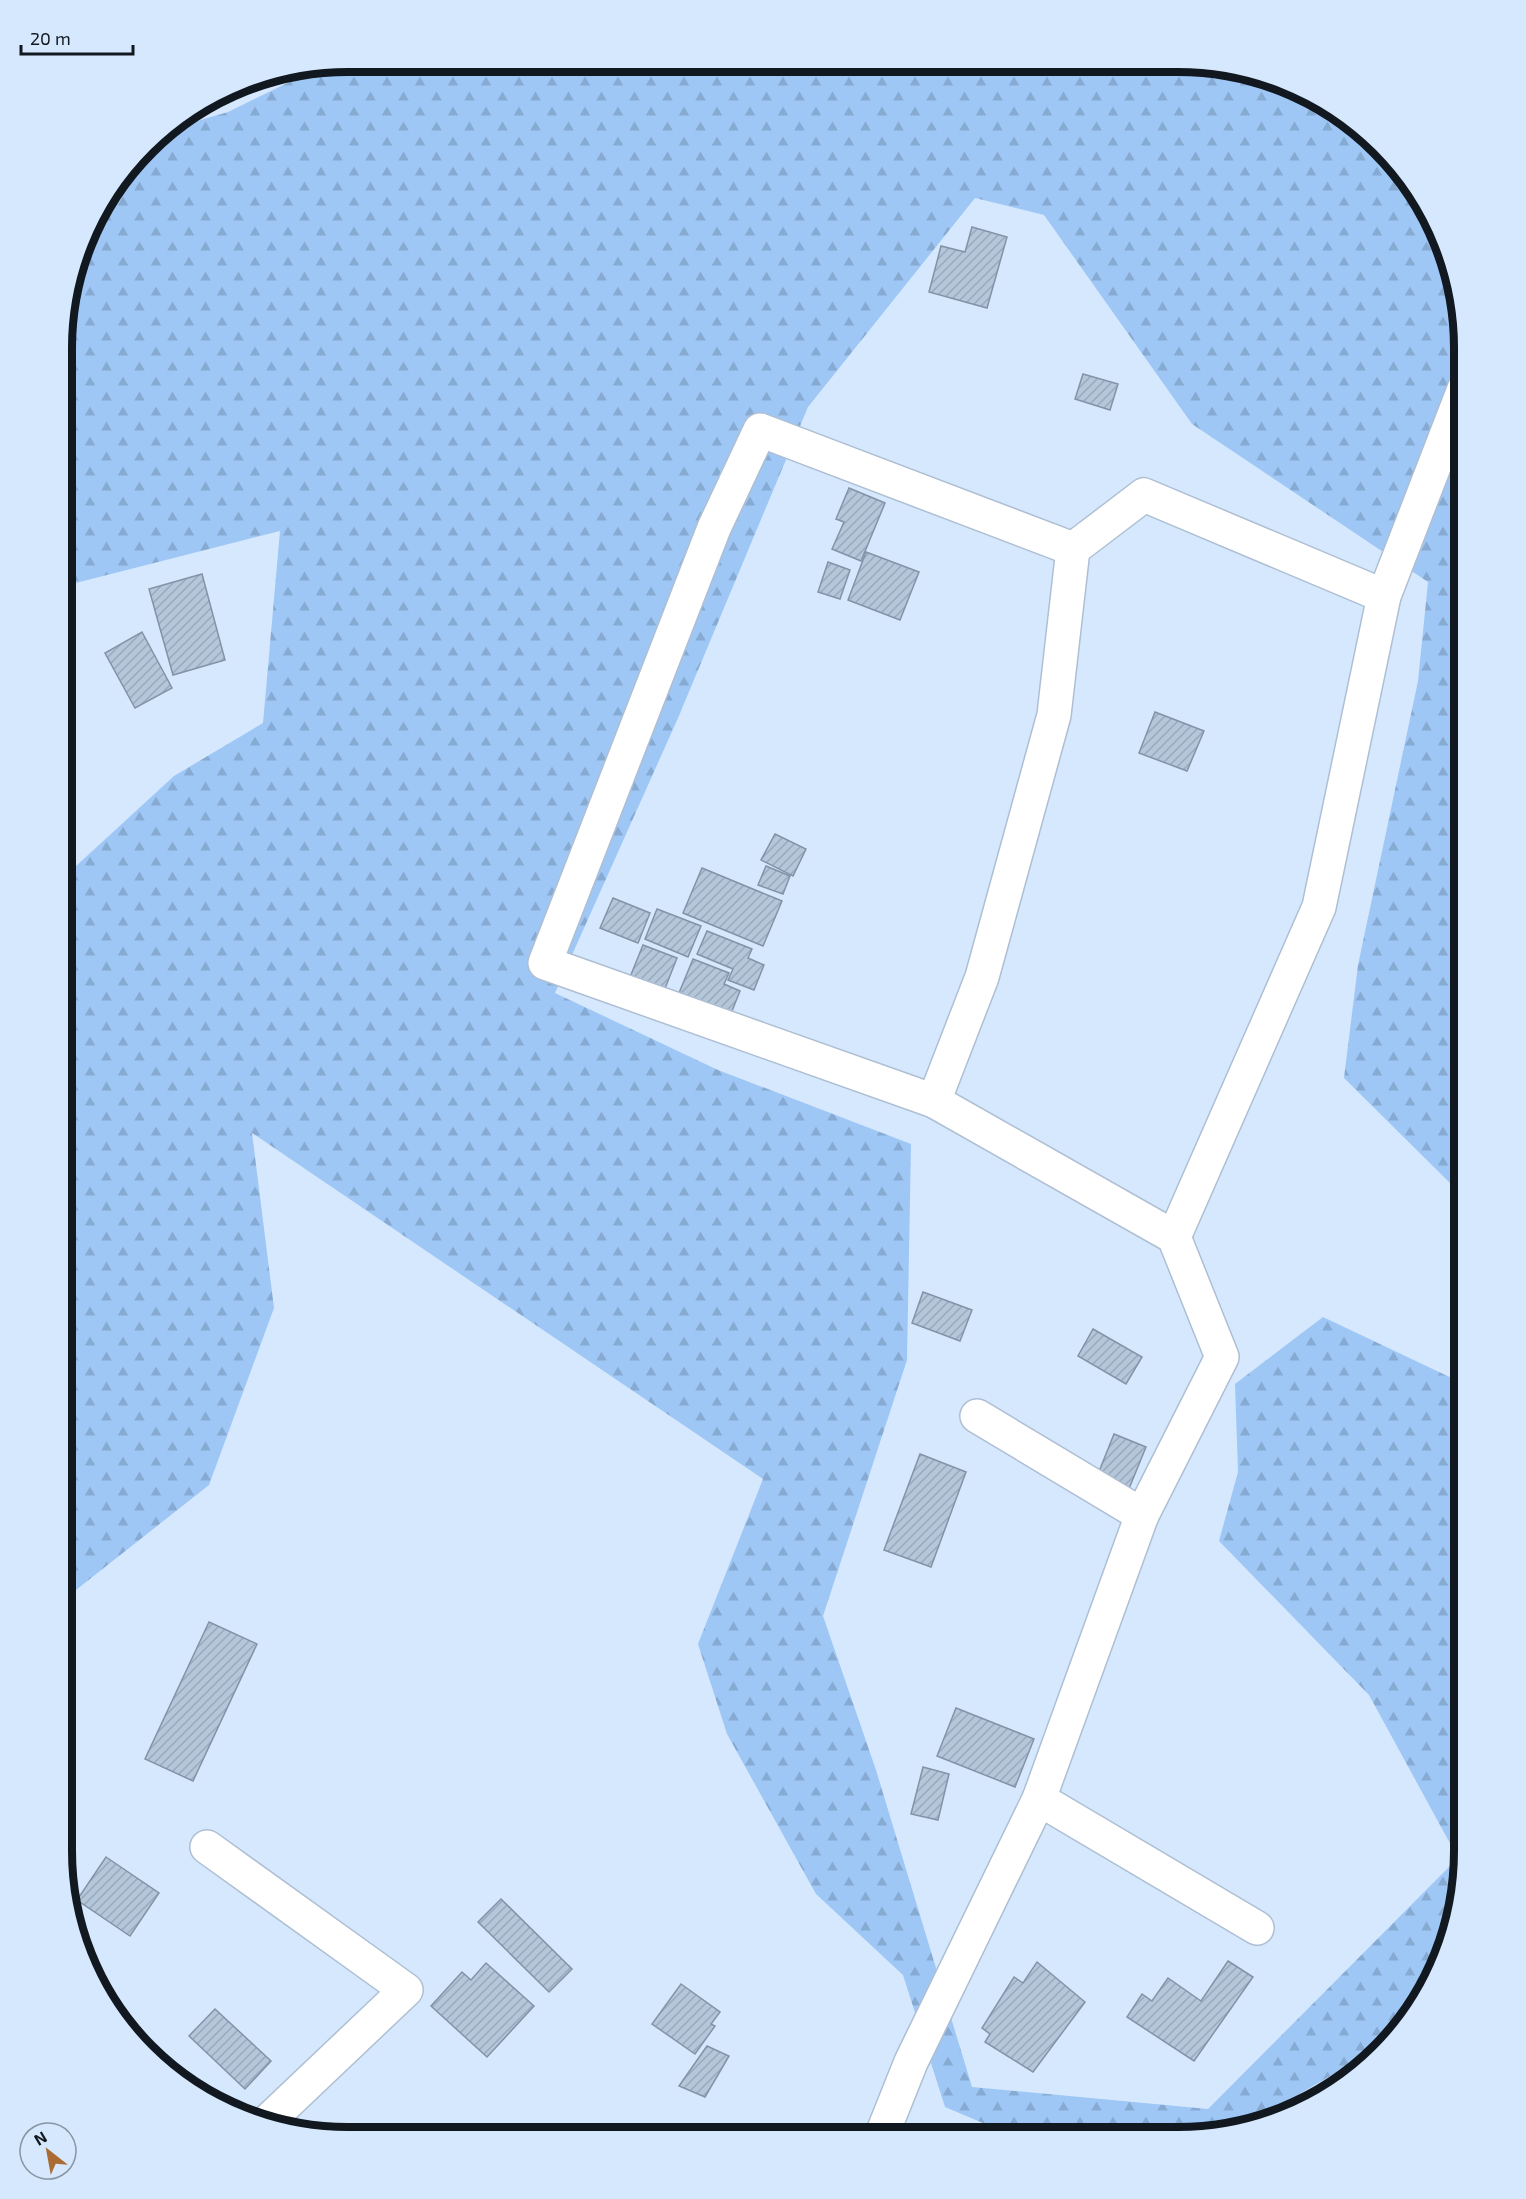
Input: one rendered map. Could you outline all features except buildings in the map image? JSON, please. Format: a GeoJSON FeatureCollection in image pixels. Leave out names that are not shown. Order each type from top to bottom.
{"type":"FeatureCollection","features":[{"type":"Feature","properties":{"kind":"street"},"geometry":{"type":"LineString","coordinates":[[1174,1237],[1319,907],[1384,596],[1454,415]]}},
{"type":"Feature","properties":{"kind":"street"},"geometry":{"type":"LineString","coordinates":[[885,2127],[910,2062],[1039,1799],[1142,1515],[1222,1357],[1174,1237],[934,1101],[545,963],[714,528],[760,430],[1073,549]]}},
{"type":"Feature","properties":{"kind":"street"},"geometry":{"type":"LineString","coordinates":[[934,1101],[982,976],[1054,715],[1073,549],[1144,495],[1384,596]]}},
{"type":"Feature","properties":{"kind":"street"},"geometry":{"type":"LineString","coordinates":[[976,1416],[1142,1515]]}},
{"type":"Feature","properties":{"kind":"street"},"geometry":{"type":"LineString","coordinates":[[1039,1799],[1257,1928]]}},
{"type":"Feature","properties":{"kind":"street"},"geometry":{"type":"LineString","coordinates":[[207,1847],[406,1990],[273,2117]]}},
{"type":"Feature","properties":{"kind":"green space"},"geometry":{"type":"Polygon","coordinates":[[[348,72],[1178,72],[1214,74],[1249,81],[1283,93],[1316,109],[1346,129],[1385,166],[1417,210],[1433,243],[1445,277],[1452,312],[1454,348],[1454,1187],[1344,1078],[1358,965],[1418,681],[1428,582],[1192,424],[1044,215],[975,198],[808,407],[678,718],[555,993],[718,1070],[911,1144],[907,1360],[823,1616],[876,1770],[972,2087],[1208,2109],[1453,1863],[1449,1905],[1433,1956],[1417,1989],[1397,2019],[1358,2059],[1273,2109],[1249,2118],[1214,2125],[992,2127],[945,2107],[903,1975],[816,1894],[727,1734],[698,1644],[763,1479],[252,1133],[274,1308],[209,1485],[72,1593],[72,870],[174,776],[263,723],[280,531],[72,584],[74,312],[81,277],[93,243],[109,210],[129,180],[153,153],[180,129],[188,124],[228,112],[302,76],[348,72]]]}},
{"type":"Feature","properties":{"kind":"green space"},"geometry":{"type":"Polygon","coordinates":[[[1323,1317],[1454,1379],[1454,1851],[1369,1695],[1219,1541],[1238,1472],[1235,1384],[1323,1317]]]}}]}
